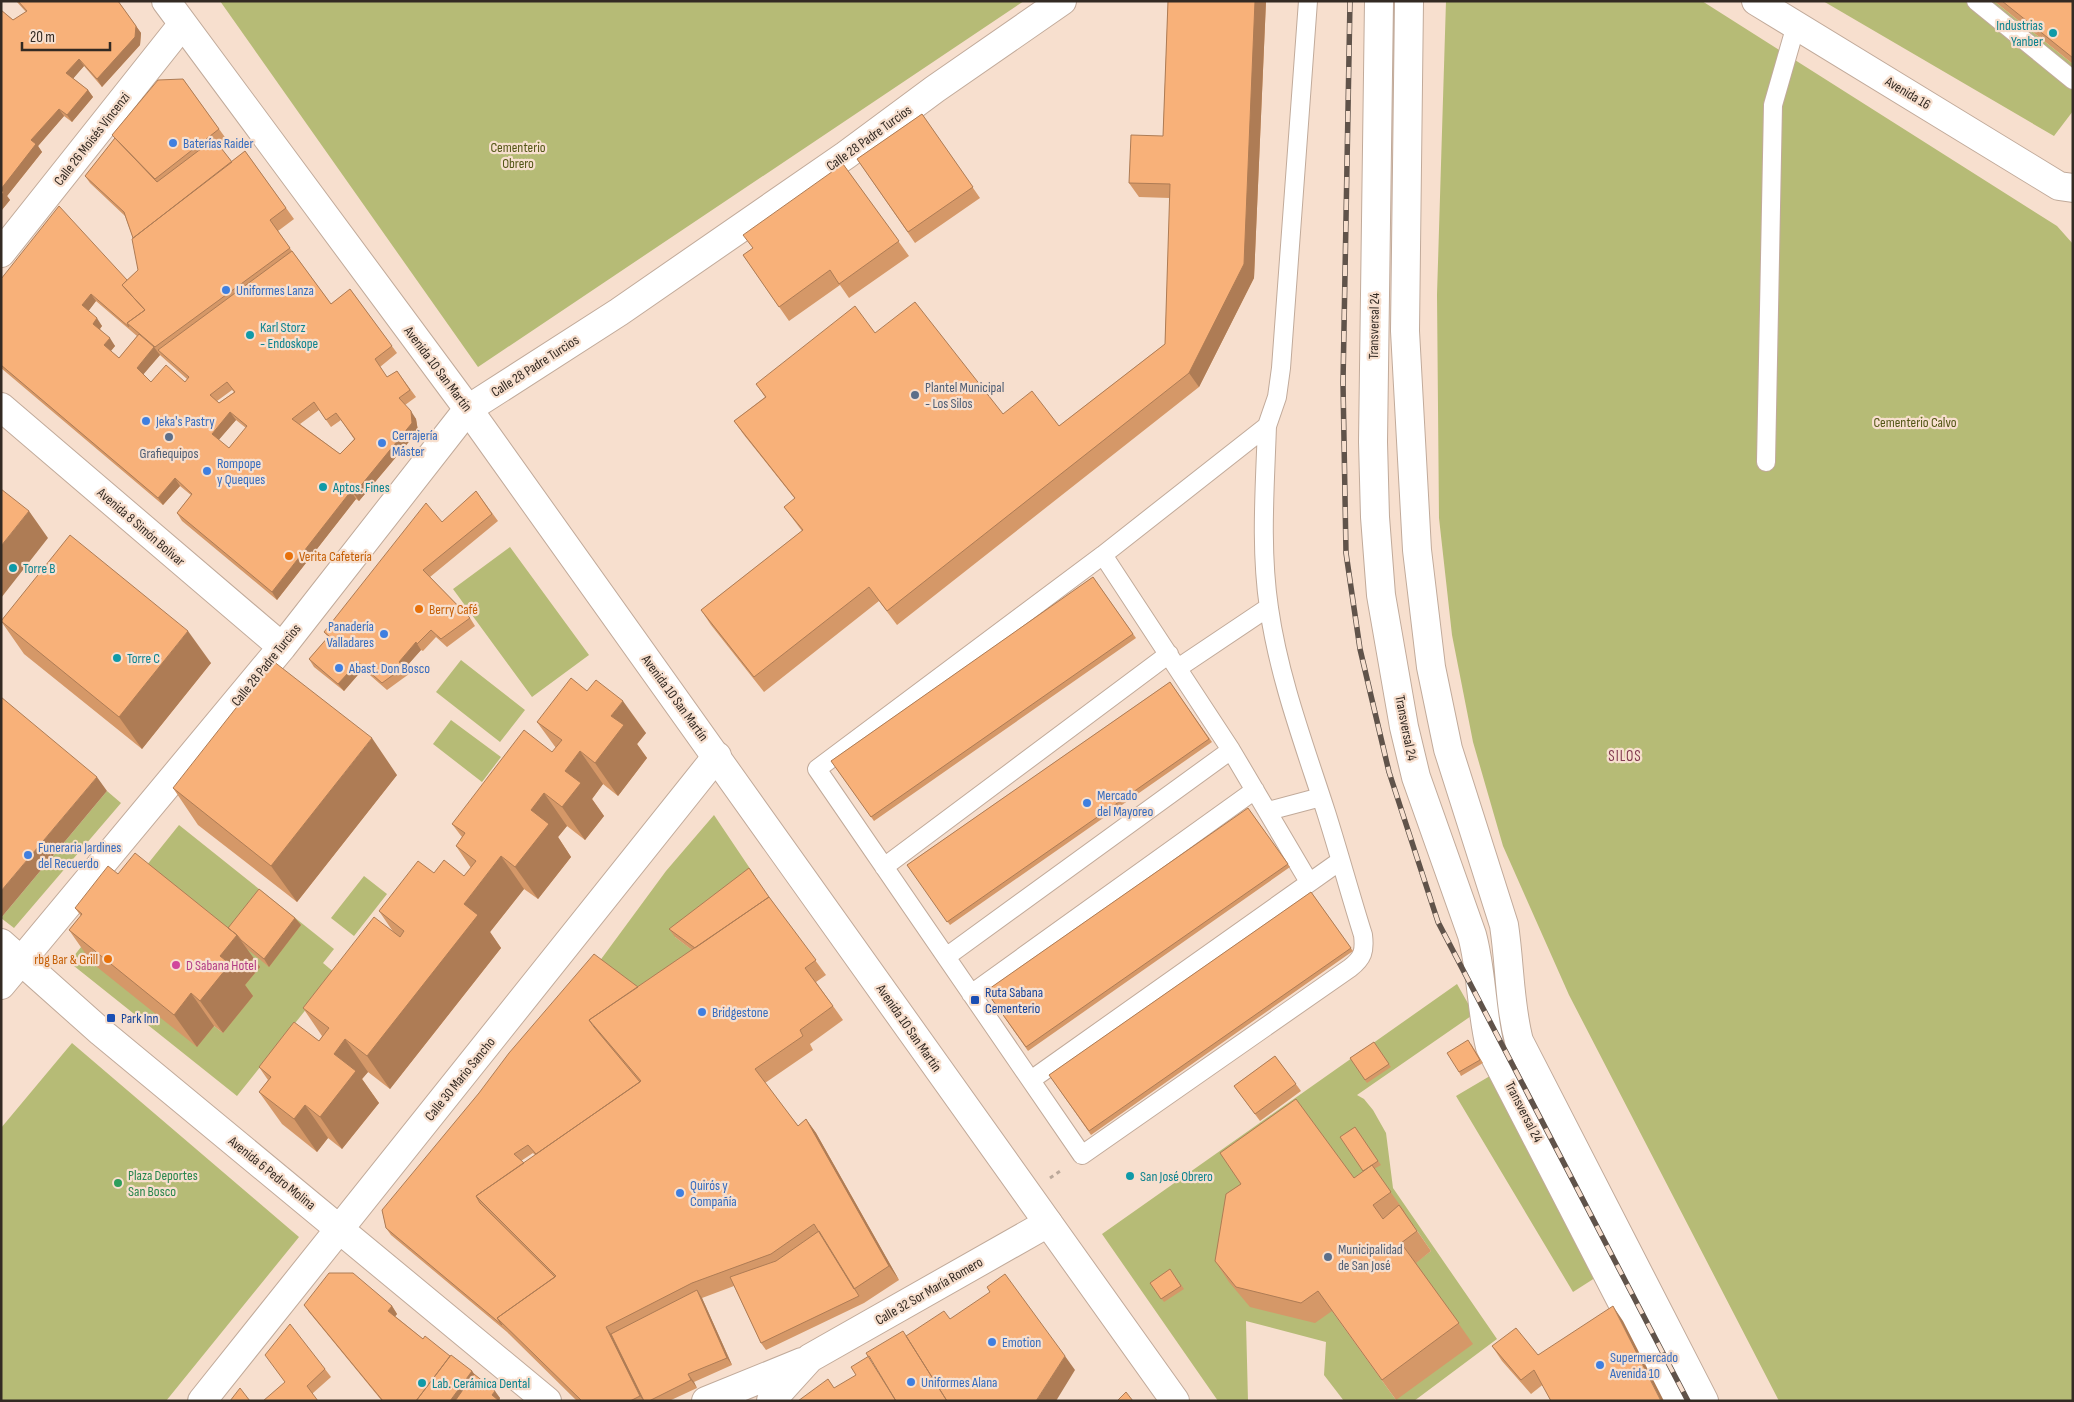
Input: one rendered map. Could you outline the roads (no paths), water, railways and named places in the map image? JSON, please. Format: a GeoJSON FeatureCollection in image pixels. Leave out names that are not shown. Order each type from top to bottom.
{"type":"FeatureCollection","features":[{"type":"Feature","properties":{"kind":"street","name":"Avenida 10 San Martín"},"geometry":{"type":"LineString","coordinates":[[166,1],[468,409],[1175,1401]]}},
{"type":"Feature","properties":{"kind":"street","name":"Calle 28 Padre Turcios"},"geometry":{"type":"LineString","coordinates":[[1,985],[282,647],[468,409],[620,312],[846,155],[935,89],[1062,1]]}},
{"type":"Feature","properties":{"kind":"street","name":"Transversal 24"},"geometry":{"type":"LineString","coordinates":[[1379,1],[1374,329],[1375,499],[1381,595],[1416,776],[1472,934],[1478,957],[1485,1028],[1490,1047],[1673,1401]]}},
{"type":"Feature","properties":{"kind":"street","name":"Transversal 24"},"geometry":{"type":"LineString","coordinates":[[1409,1],[1405,331],[1417,550],[1431,667],[1448,749],[1504,925],[1513,1018],[1519,1041],[1704,1401]]}},
{"type":"Feature","properties":{"kind":"street","name":"Avenida 16"},"geometry":{"type":"LineString","coordinates":[[1756,1],[2068,181]]}},
{"type":"Feature","properties":{"kind":"street","name":"Calle 26 Moisés Vincenzi"},"geometry":{"type":"LineString","coordinates":[[1,253],[182,25]]}},
{"type":"Feature","properties":{"kind":"street"},"geometry":{"type":"LineString","coordinates":[[1374,329],[1405,331]]}},
{"type":"Feature","properties":{"kind":"street","name":"Avenida 8 Simón Bolívar"},"geometry":{"type":"LineString","coordinates":[[1,407],[282,647]]}},
{"type":"Feature","properties":{"kind":"street","name":"Calle 30 Mario Sancho"},"geometry":{"type":"LineString","coordinates":[[202,1401],[717,756]]}},
{"type":"Feature","properties":{"kind":"street","name":"Avenida 6 Pedro Molina"},"geometry":{"type":"LineString","coordinates":[[1,943],[101,1032],[547,1401]]}},
{"type":"Feature","properties":{"kind":"street","name":"Calle 32 Sor María Romero"},"geometry":{"type":"LineString","coordinates":[[706,1401],[810,1358],[1048,1223]]}},
{"type":"Feature","properties":{"kind":"street","name":"Calle 32 Sor María Romero"},"geometry":{"type":"LineString","coordinates":[[771,1401],[810,1358]]}},
{"type":"Feature","properties":{"kind":"lane"},"geometry":{"type":"LineString","coordinates":[[1267,426],[1103,555],[817,769],[1082,1155],[1360,960],[1365,948],[1363,935],[1321,797],[1295,721],[1278,658],[1269,607],[1264,557],[1267,426],[1277,398],[1281,368],[1308,1]]}},
{"type":"Feature","properties":{"kind":"lane"},"geometry":{"type":"LineString","coordinates":[[1976,1],[2073,80]]}},
{"type":"Feature","properties":{"kind":"lane"},"geometry":{"type":"LineString","coordinates":[[1766,462],[1773,105],[1796,25]]}},
{"type":"Feature","properties":{"kind":"lane"},"geometry":{"type":"LineString","coordinates":[[1103,555],[1231,750],[1310,882]]}},
{"type":"Feature","properties":{"kind":"lane"},"geometry":{"type":"LineString","coordinates":[[884,867],[1174,661],[1269,607]]}},
{"type":"Feature","properties":{"kind":"lane"},"geometry":{"type":"LineString","coordinates":[[946,958],[1231,750]]}},
{"type":"Feature","properties":{"kind":"lane"},"geometry":{"type":"LineString","coordinates":[[971,994],[1255,790]]}},
{"type":"Feature","properties":{"kind":"lane"},"geometry":{"type":"LineString","coordinates":[[1268,811],[1321,797]]}},
{"type":"Feature","properties":{"kind":"lane"},"geometry":{"type":"LineString","coordinates":[[1031,1080],[1340,861]]}},
{"type":"Feature","properties":{"kind":"railway"},"geometry":{"type":"LineString","coordinates":[[1350,1],[1343,383],[1346,553],[1360,649],[1389,772],[1438,922],[1688,1401]]}},
{"type":"Feature","properties":{"kind":"place","name":"Industrias Yanber"},"geometry":{"type":"Point","coordinates":[2053,33]}},
{"type":"Feature","properties":{"kind":"place","name":"Baterías Raider"},"geometry":{"type":"Point","coordinates":[173,143]}},
{"type":"Feature","properties":{"kind":"place","name":"Uniformes Lanza"},"geometry":{"type":"Point","coordinates":[226,290]}},
{"type":"Feature","properties":{"kind":"place","name":"Karl Storz - Endoskope"},"geometry":{"type":"Point","coordinates":[250,335]}},
{"type":"Feature","properties":{"kind":"place","name":"Plantel Municipal - Los Silos"},"geometry":{"type":"Point","coordinates":[915,395]}},
{"type":"Feature","properties":{"kind":"place","name":"Jeka's Pastry"},"geometry":{"type":"Point","coordinates":[146,421]}},
{"type":"Feature","properties":{"kind":"place","name":"Grafiequipos"},"geometry":{"type":"Point","coordinates":[169,437]}},
{"type":"Feature","properties":{"kind":"place","name":"Cerrajería Máster"},"geometry":{"type":"Point","coordinates":[382,443]}},
{"type":"Feature","properties":{"kind":"place","name":"Rompope y Queques"},"geometry":{"type":"Point","coordinates":[207,471]}},
{"type":"Feature","properties":{"kind":"place","name":"Aptos. Fines"},"geometry":{"type":"Point","coordinates":[323,487]}},
{"type":"Feature","properties":{"kind":"place","name":"Verita Cafetería"},"geometry":{"type":"Point","coordinates":[289,556]}},
{"type":"Feature","properties":{"kind":"place","name":"Torre B"},"geometry":{"type":"Point","coordinates":[13,568]}},
{"type":"Feature","properties":{"kind":"place","name":"Berry Café"},"geometry":{"type":"Point","coordinates":[419,609]}},
{"type":"Feature","properties":{"kind":"place","name":"Panadería Valladares"},"geometry":{"type":"Point","coordinates":[384,634]}},
{"type":"Feature","properties":{"kind":"place","name":"Torre C"},"geometry":{"type":"Point","coordinates":[117,658]}},
{"type":"Feature","properties":{"kind":"place","name":"Abast. Don Bosco"},"geometry":{"type":"Point","coordinates":[339,668]}},
{"type":"Feature","properties":{"kind":"place","name":"Mercado del Mayoreo"},"geometry":{"type":"Point","coordinates":[1087,803]}},
{"type":"Feature","properties":{"kind":"place","name":"Funeraria Jardines del Recuerdo"},"geometry":{"type":"Point","coordinates":[28,855]}},
{"type":"Feature","properties":{"kind":"place","name":"rbg Bar & Grill"},"geometry":{"type":"Point","coordinates":[108,959]}},
{"type":"Feature","properties":{"kind":"place","name":"D Sabana Hotel"},"geometry":{"type":"Point","coordinates":[176,965]}},
{"type":"Feature","properties":{"kind":"place","name":"Ruta Sabana Cementerio"},"geometry":{"type":"Point","coordinates":[975,1000]}},
{"type":"Feature","properties":{"kind":"place","name":"Bridgestone"},"geometry":{"type":"Point","coordinates":[702,1012]}},
{"type":"Feature","properties":{"kind":"place","name":"Park Inn"},"geometry":{"type":"Point","coordinates":[111,1018]}},
{"type":"Feature","properties":{"kind":"place","name":"San José Obrero"},"geometry":{"type":"Point","coordinates":[1130,1176]}},
{"type":"Feature","properties":{"kind":"place","name":"Plaza Deportes San Bosco"},"geometry":{"type":"Point","coordinates":[118,1183]}},
{"type":"Feature","properties":{"kind":"place","name":"Quirós y Compañía"},"geometry":{"type":"Point","coordinates":[680,1193]}},
{"type":"Feature","properties":{"kind":"place","name":"Municipalidad de San José"},"geometry":{"type":"Point","coordinates":[1328,1257]}},
{"type":"Feature","properties":{"kind":"place","name":"Emotion"},"geometry":{"type":"Point","coordinates":[992,1342]}},
{"type":"Feature","properties":{"kind":"place","name":"Supermercado Avenida 10"},"geometry":{"type":"Point","coordinates":[1600,1365]}},
{"type":"Feature","properties":{"kind":"place","name":"Uniformes Alana"},"geometry":{"type":"Point","coordinates":[911,1382]}},
{"type":"Feature","properties":{"kind":"place","name":"Lab. Cerámica Dental"},"geometry":{"type":"Point","coordinates":[422,1383]}},
{"type":"Feature","properties":{"kind":"district","name":"SILOS"},"geometry":{"type":"Point","coordinates":[1625,756]}},
{"type":"Feature","properties":{"kind":"park label","name":"Cementerio Obrero"},"geometry":{"type":"Point","coordinates":[518,156]}},
{"type":"Feature","properties":{"kind":"park label","name":"Cementerio Calvo"},"geometry":{"type":"Point","coordinates":[1915,422]}}]}
